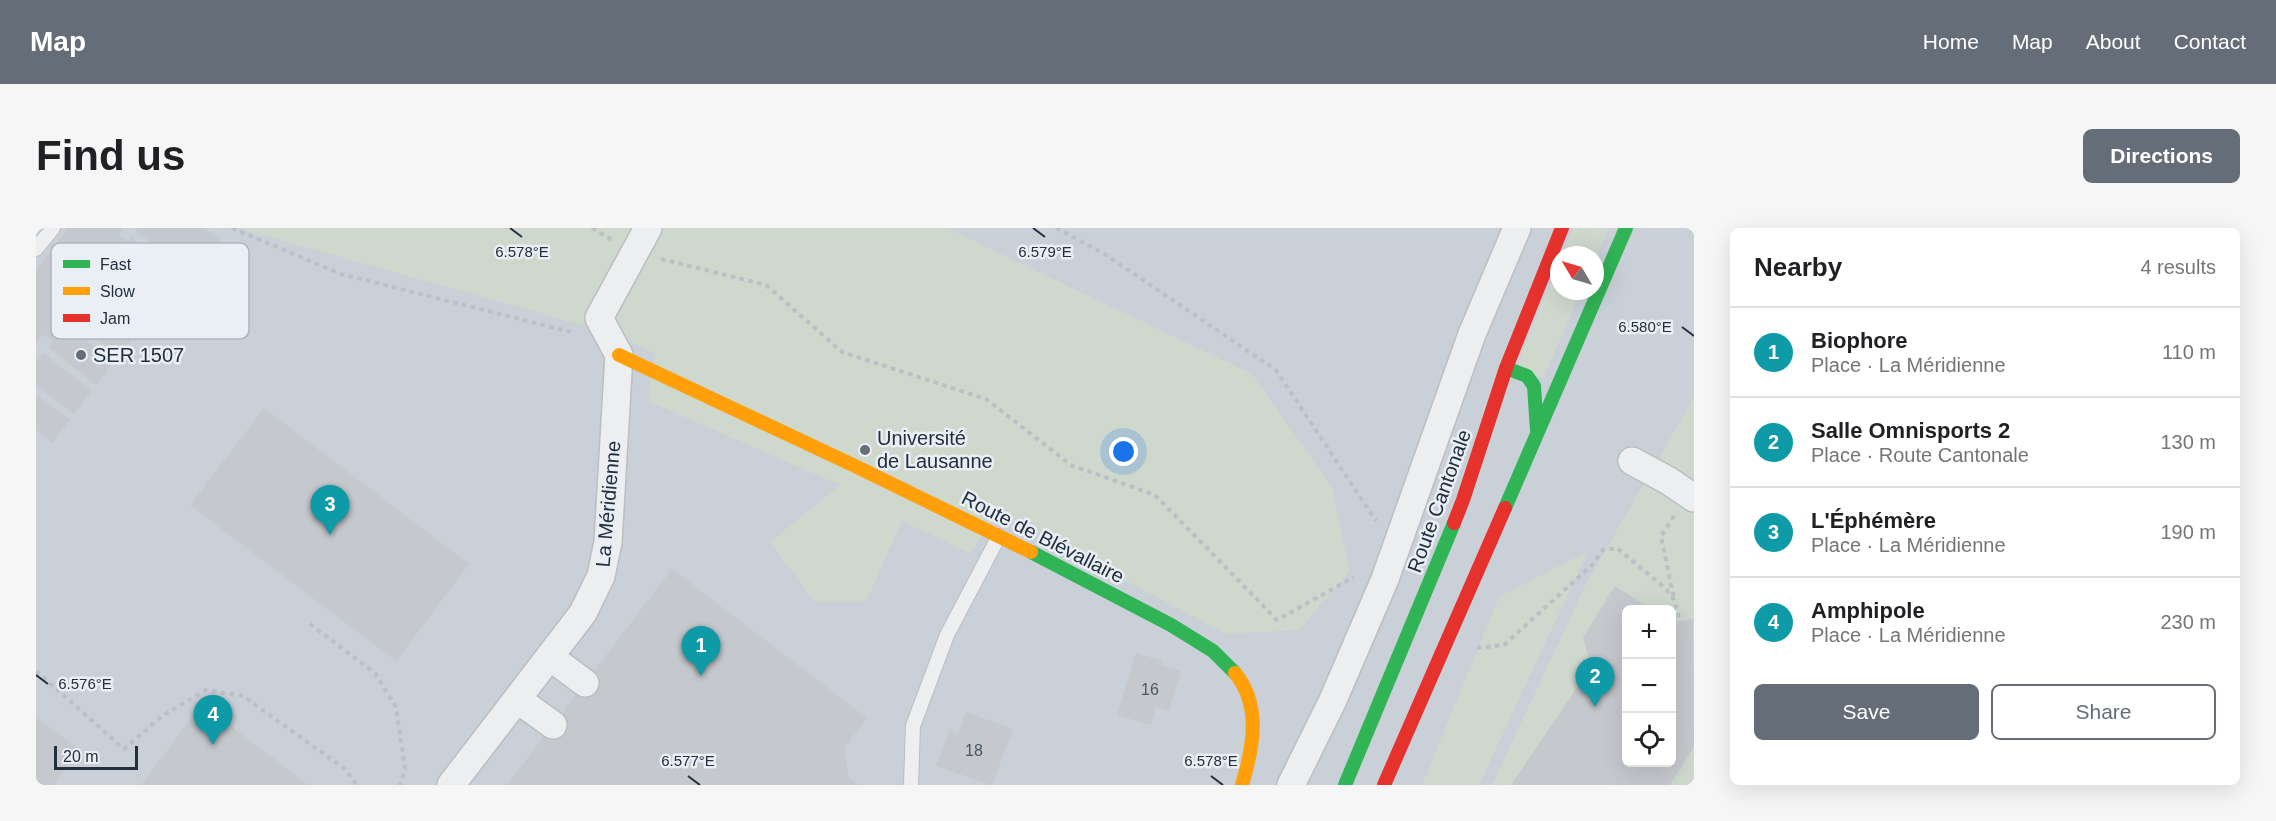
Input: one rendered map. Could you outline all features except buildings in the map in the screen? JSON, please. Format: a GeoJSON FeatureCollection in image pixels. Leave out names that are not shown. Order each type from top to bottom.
{"type":"FeatureCollection","features":[{"type":"Feature","properties":{"kind":"main road","name":"Route Cantonale"},"geometry":{"type":"LineString","coordinates":[[1345,785],[1463,500],[1506,368],[1562,228]]}},
{"type":"Feature","properties":{"kind":"main road"},"geometry":{"type":"LineString","coordinates":[[1384,785],[1626,228]]}},
{"type":"Feature","properties":{"kind":"main road","name":"Route de Blévallaire"},"geometry":{"type":"LineString","coordinates":[[619,355],[1000,536],[1187,634],[1228,664],[1242,681],[1252,704],[1254,730],[1242,785]]}},
{"type":"Feature","properties":{"kind":"main road"},"geometry":{"type":"LineString","coordinates":[[1506,368],[1527,376],[1534,386],[1538,434]]}},
{"type":"Feature","properties":{"kind":"street"},"geometry":{"type":"LineString","coordinates":[[619,355],[599,318],[648,228]]}},
{"type":"Feature","properties":{"kind":"street"},"geometry":{"type":"LineString","coordinates":[[1291,785],[1333,700],[1389,570],[1472,334],[1517,228]]}},
{"type":"Feature","properties":{"kind":"street","name":"La Méridienne"},"geometry":{"type":"LineString","coordinates":[[451,785],[583,613],[601,576],[608,542],[619,355]]}},
{"type":"Feature","properties":{"kind":"street"},"geometry":{"type":"LineString","coordinates":[[1632,461],[1694,498]]}},
{"type":"Feature","properties":{"kind":"street"},"geometry":{"type":"LineString","coordinates":[[550,657],[585,684]]}},
{"type":"Feature","properties":{"kind":"street"},"geometry":{"type":"LineString","coordinates":[[518,699],[553,725]]}},
{"type":"Feature","properties":{"kind":"lane"},"geometry":{"type":"LineString","coordinates":[[36,249],[53,228]]}},
{"type":"Feature","properties":{"kind":"lane"},"geometry":{"type":"LineString","coordinates":[[910,785],[913,726],[947,635],[1000,536]]}},
{"type":"Feature","properties":{"kind":"path"},"geometry":{"type":"LineString","coordinates":[[634,252],[766,285],[842,352],[986,399],[1071,465],[1155,495],[1277,620],[1356,576],[1389,570],[1381,528],[1276,370],[1103,253],[1056,228]]}},
{"type":"Feature","properties":{"kind":"path"},"geometry":{"type":"LineString","coordinates":[[236,229],[341,274],[576,333]]}},
{"type":"Feature","properties":{"kind":"path"},"geometry":{"type":"LineString","coordinates":[[1669,481],[1674,518],[1661,536],[1680,621]]}},
{"type":"Feature","properties":{"kind":"path"},"geometry":{"type":"LineString","coordinates":[[1473,648],[1504,645],[1593,564],[1603,550],[1617,548],[1665,589],[1674,600]]}},
{"type":"Feature","properties":{"kind":"path"},"geometry":{"type":"LineString","coordinates":[[310,624],[375,673],[396,707],[405,770],[400,785]]}},
{"type":"Feature","properties":{"kind":"path"},"geometry":{"type":"LineString","coordinates":[[36,671],[123,749],[162,716],[206,690],[243,696],[345,769],[357,785]]}},
{"type":"Feature","properties":{"kind":"shaded area","name":"Université de Lausanne"},"geometry":{"type":"Polygon","coordinates":[[[36,228],[1694,228],[1694,785],[36,785],[36,228]]]}},
{"type":"Feature","properties":{"kind":"shaded area"},"geometry":{"type":"Polygon","coordinates":[[[237,228],[947,228],[1252,374],[1332,487],[1350,571],[1299,630],[1226,634],[998,513],[970,553],[902,521],[866,602],[815,602],[770,542],[840,485],[648,401],[655,353],[593,328],[237,228]]]}},
{"type":"Feature","properties":{"kind":"shaded area"},"geometry":{"type":"Polygon","coordinates":[[[1573,228],[1609,228],[1601,246],[1566,246],[1573,228]]]}},
{"type":"Feature","properties":{"kind":"shaded area"},"geometry":{"type":"Polygon","coordinates":[[[1550,283],[1550,300],[1577,300],[1543,379],[1518,363],[1550,283]]]}},
{"type":"Feature","properties":{"kind":"shaded area"},"geometry":{"type":"Polygon","coordinates":[[[1694,397],[1694,785],[1492,785],[1587,582],[1694,397]]]}},
{"type":"Feature","properties":{"kind":"shaded area"},"geometry":{"type":"Polygon","coordinates":[[[1588,551],[1479,785],[1422,785],[1499,597],[1588,551]]]}},
{"type":"Feature","properties":{"kind":"traffic: fast"},"geometry":{"type":"LineString","coordinates":[[1505,508],[1626,228]]}},
{"type":"Feature","properties":{"kind":"traffic: fast"},"geometry":{"type":"LineString","coordinates":[[1506,368],[1527,376],[1534,386],[1537,430]]}},
{"type":"Feature","properties":{"kind":"traffic: fast"},"geometry":{"type":"LineString","coordinates":[[1345,785],[1454,523]]}},
{"type":"Feature","properties":{"kind":"traffic: fast"},"geometry":{"type":"LineString","coordinates":[[1031,552],[1171,625],[1213,651],[1235,673]]}},
{"type":"Feature","properties":{"kind":"traffic: slow"},"geometry":{"type":"LineString","coordinates":[[619,355],[1031,552]]}},
{"type":"Feature","properties":{"kind":"traffic: slow"},"geometry":{"type":"LineString","coordinates":[[1235,673],[1249,699],[1253,728],[1242,785]]}},
{"type":"Feature","properties":{"kind":"traffic: jam"},"geometry":{"type":"LineString","coordinates":[[1454,523],[1506,368],[1562,228]]}},
{"type":"Feature","properties":{"kind":"traffic: jam"},"geometry":{"type":"LineString","coordinates":[[1384,785],[1505,508]]}},
{"type":"Feature","properties":{"kind":"place","name":"SER 1507"},"geometry":{"type":"Point","coordinates":[81,355]}},
{"type":"Feature","properties":{"kind":"place","name":"Université de Lausanne"},"geometry":{"type":"Point","coordinates":[865,450]}},
{"type":"Feature","properties":{"kind":"place","name":"L'Éphémère"},"geometry":{"type":"Point","coordinates":[330,535]}},
{"type":"Feature","properties":{"kind":"place","name":"Biophore"},"geometry":{"type":"Point","coordinates":[701,676]}},
{"type":"Feature","properties":{"kind":"place","name":"Salle Omnisports 2"},"geometry":{"type":"Point","coordinates":[1595,707]}},
{"type":"Feature","properties":{"kind":"place","name":"Amphipole"},"geometry":{"type":"Point","coordinates":[213,745]}}]}
